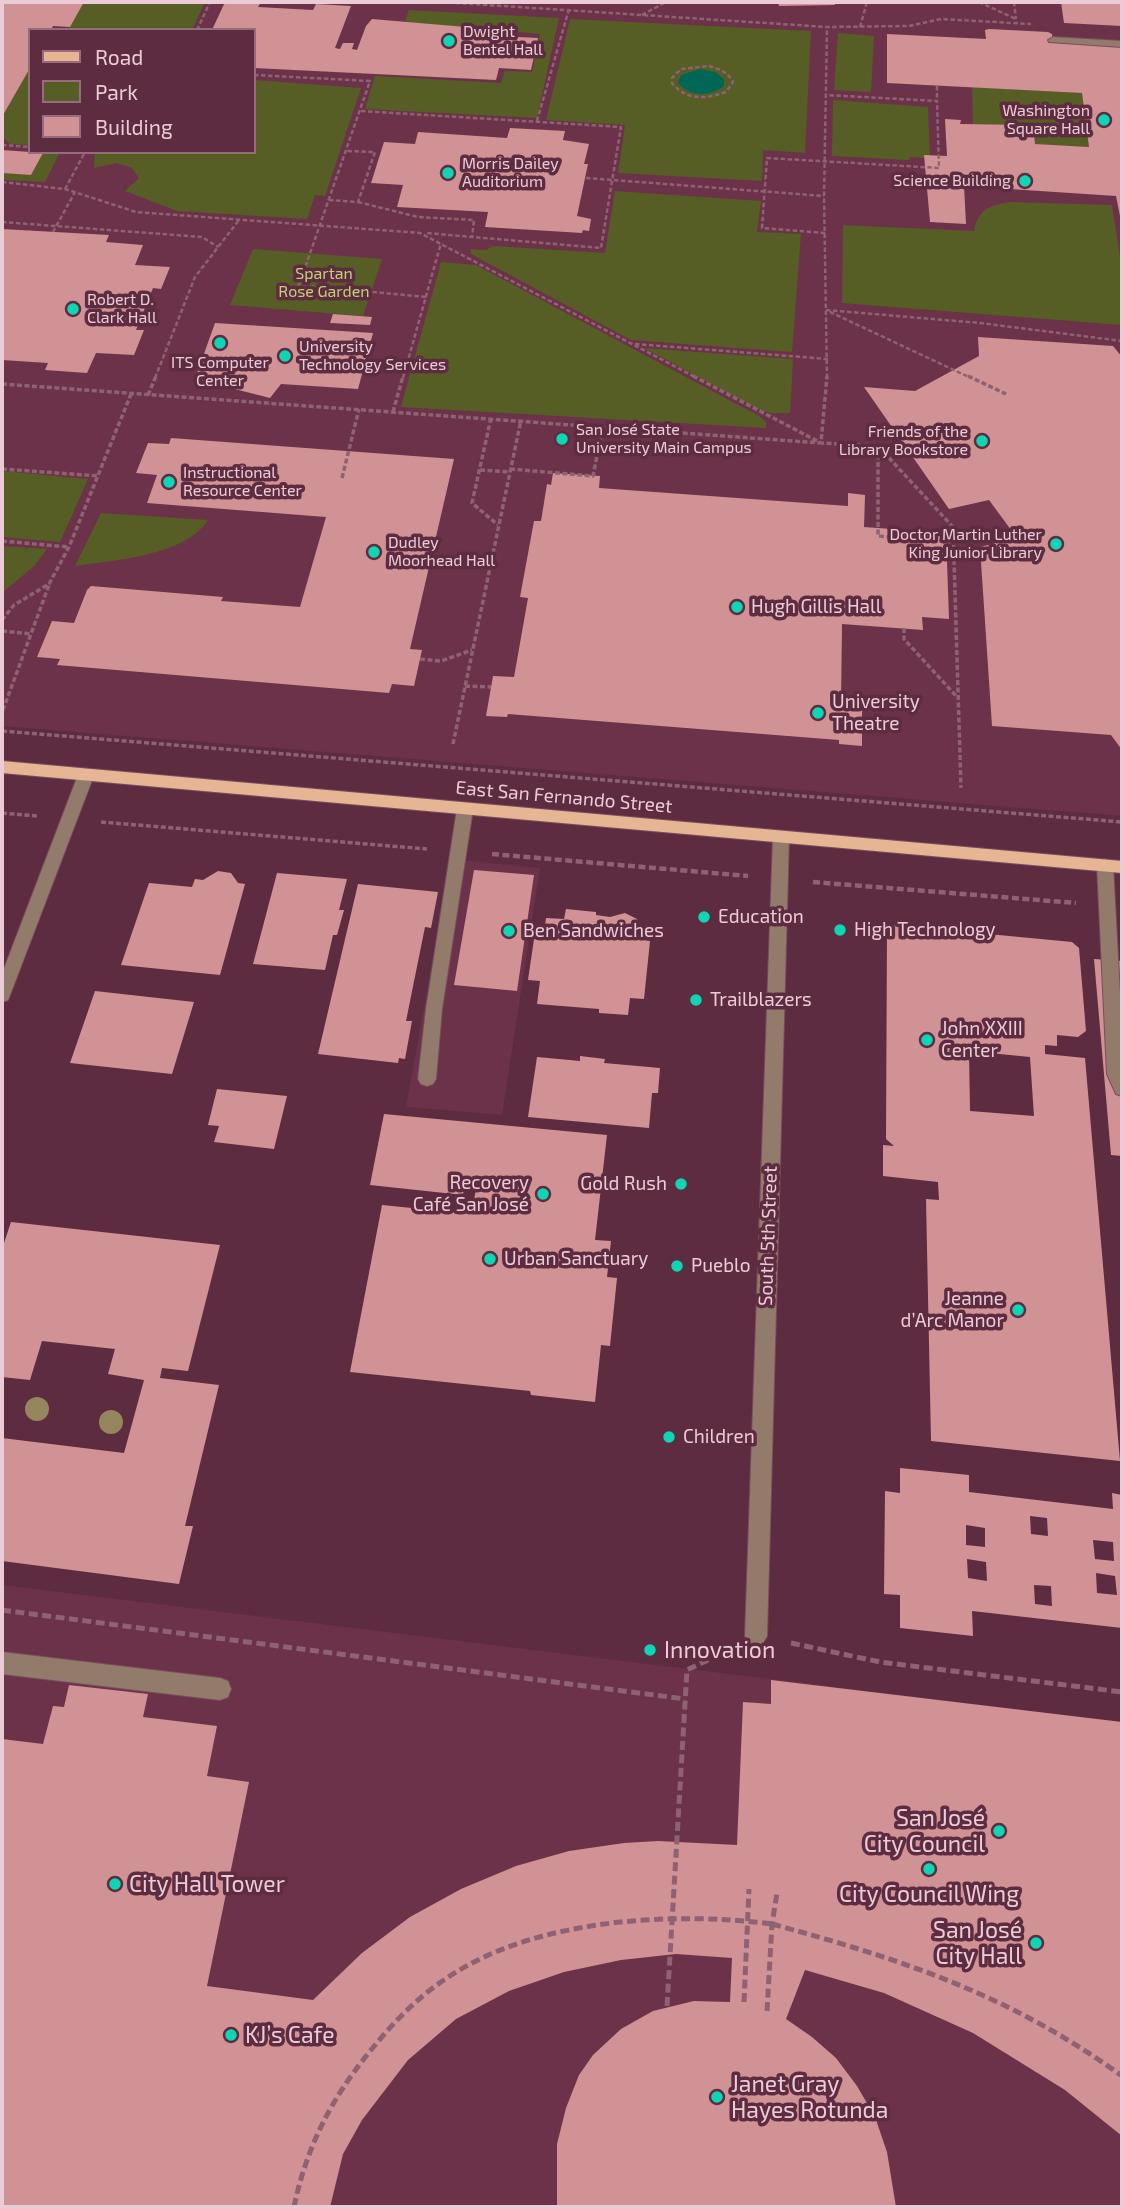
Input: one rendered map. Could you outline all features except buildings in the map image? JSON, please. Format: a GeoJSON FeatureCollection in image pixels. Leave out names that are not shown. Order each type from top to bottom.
{"type":"FeatureCollection","features":[{"type":"Feature","properties":{"kind":"main road","name":"East San Fernando Street"},"geometry":{"type":"LineString","coordinates":[[2,767],[1122,867]]}},
{"type":"Feature","properties":{"kind":"street"},"geometry":{"type":"LineString","coordinates":[[1053,40],[1122,44]]}},
{"type":"Feature","properties":{"kind":"street"},"geometry":{"type":"LineString","coordinates":[[2,995],[86,775]]}},
{"type":"Feature","properties":{"kind":"street"},"geometry":{"type":"LineString","coordinates":[[427,1079],[434,1009],[465,809]]}},
{"type":"Feature","properties":{"kind":"street","name":"South 5th Street"},"geometry":{"type":"LineString","coordinates":[[756,1636],[781,837]]}},
{"type":"Feature","properties":{"kind":"street"},"geometry":{"type":"LineString","coordinates":[[1105,866],[1116,1074],[1122,1089]]}},
{"type":"Feature","properties":{"kind":"street"},"geometry":{"type":"LineString","coordinates":[[2,1662],[220,1689]]}},
{"type":"Feature","properties":{"kind":"path"},"geometry":{"type":"LineString","coordinates":[[198,28],[210,2]]}},
{"type":"Feature","properties":{"kind":"path"},"geometry":{"type":"LineString","coordinates":[[441,2],[827,27],[909,26],[941,19],[1016,21],[1043,25]]}},
{"type":"Feature","properties":{"kind":"path"},"geometry":{"type":"LineString","coordinates":[[642,15],[666,2]]}},
{"type":"Feature","properties":{"kind":"path"},"geometry":{"type":"LineString","coordinates":[[860,27],[867,2]]}},
{"type":"Feature","properties":{"kind":"path"},"geometry":{"type":"LineString","coordinates":[[979,2],[1016,21]]}},
{"type":"Feature","properties":{"kind":"path"},"geometry":{"type":"LineString","coordinates":[[1014,2],[1016,21]]}},
{"type":"Feature","properties":{"kind":"path"},"geometry":{"type":"LineString","coordinates":[[537,121],[569,9]]}},
{"type":"Feature","properties":{"kind":"path"},"geometry":{"type":"LineString","coordinates":[[821,443],[828,359],[824,196],[827,27]]}},
{"type":"Feature","properties":{"kind":"path"},"geometry":{"type":"LineString","coordinates":[[689,67],[718,69],[732,77],[733,82],[726,92],[709,97],[688,95],[674,88],[672,78],[681,69],[689,67]]}},
{"type":"Feature","properties":{"kind":"path"},"geometry":{"type":"LineString","coordinates":[[256,75],[370,81],[299,285],[426,297]]}},
{"type":"Feature","properties":{"kind":"path"},"geometry":{"type":"LineString","coordinates":[[825,233],[762,228],[767,158],[939,168],[937,86]]}},
{"type":"Feature","properties":{"kind":"path"},"geometry":{"type":"LineString","coordinates":[[826,95],[937,101]]}},
{"type":"Feature","properties":{"kind":"path"},"geometry":{"type":"LineString","coordinates":[[2,182],[65,189],[136,212],[601,248],[621,127],[360,111]]}},
{"type":"Feature","properties":{"kind":"path"},"geometry":{"type":"LineString","coordinates":[[2,145],[28,147]]}},
{"type":"Feature","properties":{"kind":"path"},"geometry":{"type":"LineString","coordinates":[[347,150],[375,152],[358,202]]}},
{"type":"Feature","properties":{"kind":"path"},"geometry":{"type":"LineString","coordinates":[[65,189],[84,154]]}},
{"type":"Feature","properties":{"kind":"path"},"geometry":{"type":"LineString","coordinates":[[586,178],[824,196]]}},
{"type":"Feature","properties":{"kind":"path"},"geometry":{"type":"LineString","coordinates":[[53,232],[75,192]]}},
{"type":"Feature","properties":{"kind":"path"},"geometry":{"type":"LineString","coordinates":[[329,200],[358,202],[418,217],[474,220],[472,237]]}},
{"type":"Feature","properties":{"kind":"path"},"geometry":{"type":"LineString","coordinates":[[148,395],[195,277],[239,220]]}},
{"type":"Feature","properties":{"kind":"path"},"geometry":{"type":"LineString","coordinates":[[2,222],[202,237],[218,247]]}},
{"type":"Feature","properties":{"kind":"path"},"geometry":{"type":"LineString","coordinates":[[421,233],[821,443]]}},
{"type":"Feature","properties":{"kind":"path"},"geometry":{"type":"LineString","coordinates":[[393,412],[441,243]]}},
{"type":"Feature","properties":{"kind":"path"},"geometry":{"type":"LineString","coordinates":[[826,310],[980,323],[1122,341]]}},
{"type":"Feature","properties":{"kind":"path"},"geometry":{"type":"LineString","coordinates":[[826,310],[1006,394]]}},
{"type":"Feature","properties":{"kind":"path"},"geometry":{"type":"LineString","coordinates":[[631,344],[828,359]]}},
{"type":"Feature","properties":{"kind":"path"},"geometry":{"type":"LineString","coordinates":[[2,384],[878,446],[953,527],[961,788]]}},
{"type":"Feature","properties":{"kind":"path"},"geometry":{"type":"LineString","coordinates":[[3,710],[49,584],[69,547],[131,394]]}},
{"type":"Feature","properties":{"kind":"path"},"geometry":{"type":"LineString","coordinates":[[342,478],[359,409]]}},
{"type":"Feature","properties":{"kind":"path"},"geometry":{"type":"LineString","coordinates":[[491,418],[472,503],[499,525]]}},
{"type":"Feature","properties":{"kind":"path"},"geometry":{"type":"LineString","coordinates":[[453,744],[521,420]]}},
{"type":"Feature","properties":{"kind":"path"},"geometry":{"type":"LineString","coordinates":[[480,470],[593,476],[603,426]]}},
{"type":"Feature","properties":{"kind":"path"},"geometry":{"type":"LineString","coordinates":[[878,446],[878,536],[953,542]]}},
{"type":"Feature","properties":{"kind":"path"},"geometry":{"type":"LineString","coordinates":[[2,469],[99,476]]}},
{"type":"Feature","properties":{"kind":"path"},"geometry":{"type":"LineString","coordinates":[[2,541],[69,547]]}},
{"type":"Feature","properties":{"kind":"path"},"geometry":{"type":"LineString","coordinates":[[2,621],[14,605],[49,584]]}},
{"type":"Feature","properties":{"kind":"path"},"geometry":{"type":"LineString","coordinates":[[904,628],[904,639],[957,696]]}},
{"type":"Feature","properties":{"kind":"path"},"geometry":{"type":"LineString","coordinates":[[2,631],[31,634]]}},
{"type":"Feature","properties":{"kind":"path"},"geometry":{"type":"LineString","coordinates":[[420,659],[441,661],[473,650]]}},
{"type":"Feature","properties":{"kind":"path"},"geometry":{"type":"LineString","coordinates":[[465,686],[491,687]]}},
{"type":"Feature","properties":{"kind":"path"},"geometry":{"type":"LineString","coordinates":[[2,731],[1122,822]]}},
{"type":"Feature","properties":{"kind":"path"},"geometry":{"type":"LineString","coordinates":[[2,813],[37,816]]}},
{"type":"Feature","properties":{"kind":"path"},"geometry":{"type":"LineString","coordinates":[[102,822],[1106,906]]}},
{"type":"Feature","properties":{"kind":"path"},"geometry":{"type":"LineString","coordinates":[[2,1611],[685,1699]]}},
{"type":"Feature","properties":{"kind":"path"},"geometry":{"type":"LineString","coordinates":[[667,2006],[687,1670],[756,1636],[880,1662],[1122,1692]]}},
{"type":"Feature","properties":{"kind":"path"},"geometry":{"type":"LineString","coordinates":[[744,2002],[750,1889]]}},
{"type":"Feature","properties":{"kind":"path"},"geometry":{"type":"LineString","coordinates":[[767,2011],[772,1924],[777,1894]]}},
{"type":"Feature","properties":{"kind":"path"},"geometry":{"type":"LineString","coordinates":[[293,2207],[311,2145],[327,2115],[367,2055],[414,2003],[468,1965],[520,1945],[621,1922],[703,1917],[772,1924],[853,1945],[932,1971],[986,1994],[1039,2021],[1122,2076]]}},
{"type":"Feature","properties":{"kind":"shaded area","name":"San José State University Main Campus"},"geometry":{"type":"Polygon","coordinates":[[[2,2],[1122,2],[1122,816],[2,726],[2,2]]]}},
{"type":"Feature","properties":{"kind":"shaded area"},"geometry":{"type":"Polygon","coordinates":[[[700,69],[715,72],[724,79],[724,86],[700,94],[688,91],[678,83],[681,75],[700,69]]]}},
{"type":"Feature","properties":{"kind":"shaded area"},"geometry":{"type":"Polygon","coordinates":[[[451,859],[540,868],[502,1115],[406,1107],[451,859]]]}},
{"type":"Feature","properties":{"kind":"shaded area"},"geometry":{"type":"Polygon","coordinates":[[[2,1585],[1122,1722],[1122,2207],[2,2207],[2,1585]]]}},
{"type":"Feature","properties":{"kind":"green space"},"geometry":{"type":"Polygon","coordinates":[[[84,2],[205,2],[193,28],[69,28],[84,2]]]}},
{"type":"Feature","properties":{"kind":"green space"},"geometry":{"type":"Polygon","coordinates":[[[409,10],[559,18],[537,118],[365,109],[375,76],[501,83],[505,71],[532,72],[540,34],[413,23],[405,21],[409,10]]]}},
{"type":"Feature","properties":{"kind":"green space"},"geometry":{"type":"Polygon","coordinates":[[[570,19],[811,31],[805,153],[763,150],[762,181],[618,173],[625,125],[546,120],[570,19]]]}},
{"type":"Feature","properties":{"kind":"green space"},"geometry":{"type":"Polygon","coordinates":[[[838,33],[874,36],[871,92],[834,90],[838,33]]]}},
{"type":"Feature","properties":{"kind":"green space"},"geometry":{"type":"Polygon","coordinates":[[[28,72],[28,145],[10,144],[2,137],[2,117],[28,72]]]}},
{"type":"Feature","properties":{"kind":"green space"},"geometry":{"type":"Polygon","coordinates":[[[256,80],[361,88],[325,196],[315,195],[307,219],[177,211],[125,191],[139,178],[132,168],[117,163],[94,168],[95,154],[256,154],[256,80]]]}},
{"type":"Feature","properties":{"kind":"green space"},"geometry":{"type":"Polygon","coordinates":[[[972,87],[1082,93],[1089,147],[1035,144],[1033,125],[973,124],[972,87]]]}},
{"type":"Feature","properties":{"kind":"green space"},"geometry":{"type":"Polygon","coordinates":[[[833,100],[928,107],[930,158],[910,157],[909,160],[832,156],[833,100]]]}},
{"type":"Feature","properties":{"kind":"green space"},"geometry":{"type":"Polygon","coordinates":[[[42,154],[59,154],[45,182],[2,180],[2,173],[31,175],[42,154]]]}},
{"type":"Feature","properties":{"kind":"green space"},"geometry":{"type":"Polygon","coordinates":[[[615,191],[761,201],[757,232],[801,234],[792,352],[631,340],[471,254],[471,249],[486,250],[493,246],[605,253],[615,191]]]}},
{"type":"Feature","properties":{"kind":"green space"},"geometry":{"type":"Polygon","coordinates":[[[1010,202],[1112,205],[1122,270],[1122,325],[842,303],[843,225],[974,231],[982,213],[996,205],[1010,202]]]}},
{"type":"Feature","properties":{"kind":"green space","name":"Spartan Rose Garden"},"geometry":{"type":"Polygon","coordinates":[[[253,249],[382,259],[363,316],[230,305],[253,249]]]}},
{"type":"Feature","properties":{"kind":"green space"},"geometry":{"type":"Polygon","coordinates":[[[441,262],[476,265],[759,416],[766,422],[766,428],[401,407],[441,262]]]}},
{"type":"Feature","properties":{"kind":"green space"},"geometry":{"type":"Polygon","coordinates":[[[644,348],[793,359],[790,413],[760,410],[644,348]]]}},
{"type":"Feature","properties":{"kind":"green space"},"geometry":{"type":"Polygon","coordinates":[[[2,471],[88,479],[60,542],[2,537],[2,471]]]}},
{"type":"Feature","properties":{"kind":"green space"},"geometry":{"type":"Polygon","coordinates":[[[101,513],[208,520],[183,542],[166,549],[75,566],[101,513]]]}},
{"type":"Feature","properties":{"kind":"green space"},"geometry":{"type":"Polygon","coordinates":[[[2,546],[47,549],[34,566],[2,593],[2,546]]]}},
{"type":"Feature","properties":{"kind":"place","name":"Dwight Bentel Hall"},"geometry":{"type":"Point","coordinates":[449,41]}},
{"type":"Feature","properties":{"kind":"place","name":"Washington Square Hall"},"geometry":{"type":"Point","coordinates":[1104,120]}},
{"type":"Feature","properties":{"kind":"place","name":"Morris Dailey Auditorium"},"geometry":{"type":"Point","coordinates":[448,173]}},
{"type":"Feature","properties":{"kind":"place","name":"Science Building"},"geometry":{"type":"Point","coordinates":[1025,181]}},
{"type":"Feature","properties":{"kind":"place","name":"Robert D. Clark Hall"},"geometry":{"type":"Point","coordinates":[73,309]}},
{"type":"Feature","properties":{"kind":"place","name":"ITS Computer Center"},"geometry":{"type":"Point","coordinates":[220,343]}},
{"type":"Feature","properties":{"kind":"place","name":"University Technology Services"},"geometry":{"type":"Point","coordinates":[285,356]}},
{"type":"Feature","properties":{"kind":"place","name":"San José State University Main Campus"},"geometry":{"type":"Point","coordinates":[562,439]}},
{"type":"Feature","properties":{"kind":"place","name":"Friends of the Library Bookstore"},"geometry":{"type":"Point","coordinates":[982,441]}},
{"type":"Feature","properties":{"kind":"place","name":"Instructional Resource Center"},"geometry":{"type":"Point","coordinates":[169,482]}},
{"type":"Feature","properties":{"kind":"place","name":"Doctor Martin Luther King Junior Library"},"geometry":{"type":"Point","coordinates":[1056,544]}},
{"type":"Feature","properties":{"kind":"place","name":"Dudley Moorhead Hall"},"geometry":{"type":"Point","coordinates":[374,552]}},
{"type":"Feature","properties":{"kind":"place","name":"Hugh Gillis Hall"},"geometry":{"type":"Point","coordinates":[737,607]}},
{"type":"Feature","properties":{"kind":"place","name":"University Theatre"},"geometry":{"type":"Point","coordinates":[818,713]}},
{"type":"Feature","properties":{"kind":"place","name":"Education"},"geometry":{"type":"Point","coordinates":[704,917]}},
{"type":"Feature","properties":{"kind":"place","name":"High Technology"},"geometry":{"type":"Point","coordinates":[840,930]}},
{"type":"Feature","properties":{"kind":"place","name":"Ben Sandwiches"},"geometry":{"type":"Point","coordinates":[509,931]}},
{"type":"Feature","properties":{"kind":"place","name":"Trailblazers"},"geometry":{"type":"Point","coordinates":[696,1000]}},
{"type":"Feature","properties":{"kind":"place","name":"John XXIII Center"},"geometry":{"type":"Point","coordinates":[927,1040]}},
{"type":"Feature","properties":{"kind":"place","name":"Gold Rush"},"geometry":{"type":"Point","coordinates":[681,1184]}},
{"type":"Feature","properties":{"kind":"place","name":"Recovery Café San José"},"geometry":{"type":"Point","coordinates":[543,1194]}},
{"type":"Feature","properties":{"kind":"place","name":"Urban Sanctuary"},"geometry":{"type":"Point","coordinates":[490,1259]}},
{"type":"Feature","properties":{"kind":"place","name":"Pueblo"},"geometry":{"type":"Point","coordinates":[677,1266]}},
{"type":"Feature","properties":{"kind":"place","name":"Jeanne d’Arc Manor"},"geometry":{"type":"Point","coordinates":[1018,1310]}},
{"type":"Feature","properties":{"kind":"place","name":"Children"},"geometry":{"type":"Point","coordinates":[669,1437]}},
{"type":"Feature","properties":{"kind":"place","name":"Innovation"},"geometry":{"type":"Point","coordinates":[650,1650]}},
{"type":"Feature","properties":{"kind":"place","name":"San José City Council"},"geometry":{"type":"Point","coordinates":[999,1831]}},
{"type":"Feature","properties":{"kind":"place","name":"City Council Wing"},"geometry":{"type":"Point","coordinates":[929,1869]}},
{"type":"Feature","properties":{"kind":"place","name":"City Hall Tower"},"geometry":{"type":"Point","coordinates":[115,1884]}},
{"type":"Feature","properties":{"kind":"place","name":"San José City Hall"},"geometry":{"type":"Point","coordinates":[1036,1943]}},
{"type":"Feature","properties":{"kind":"place","name":"KJ’s Cafe"},"geometry":{"type":"Point","coordinates":[231,2035]}},
{"type":"Feature","properties":{"kind":"place","name":"Janet Gray Hayes Rotunda"},"geometry":{"type":"Point","coordinates":[717,2097]}}]}
